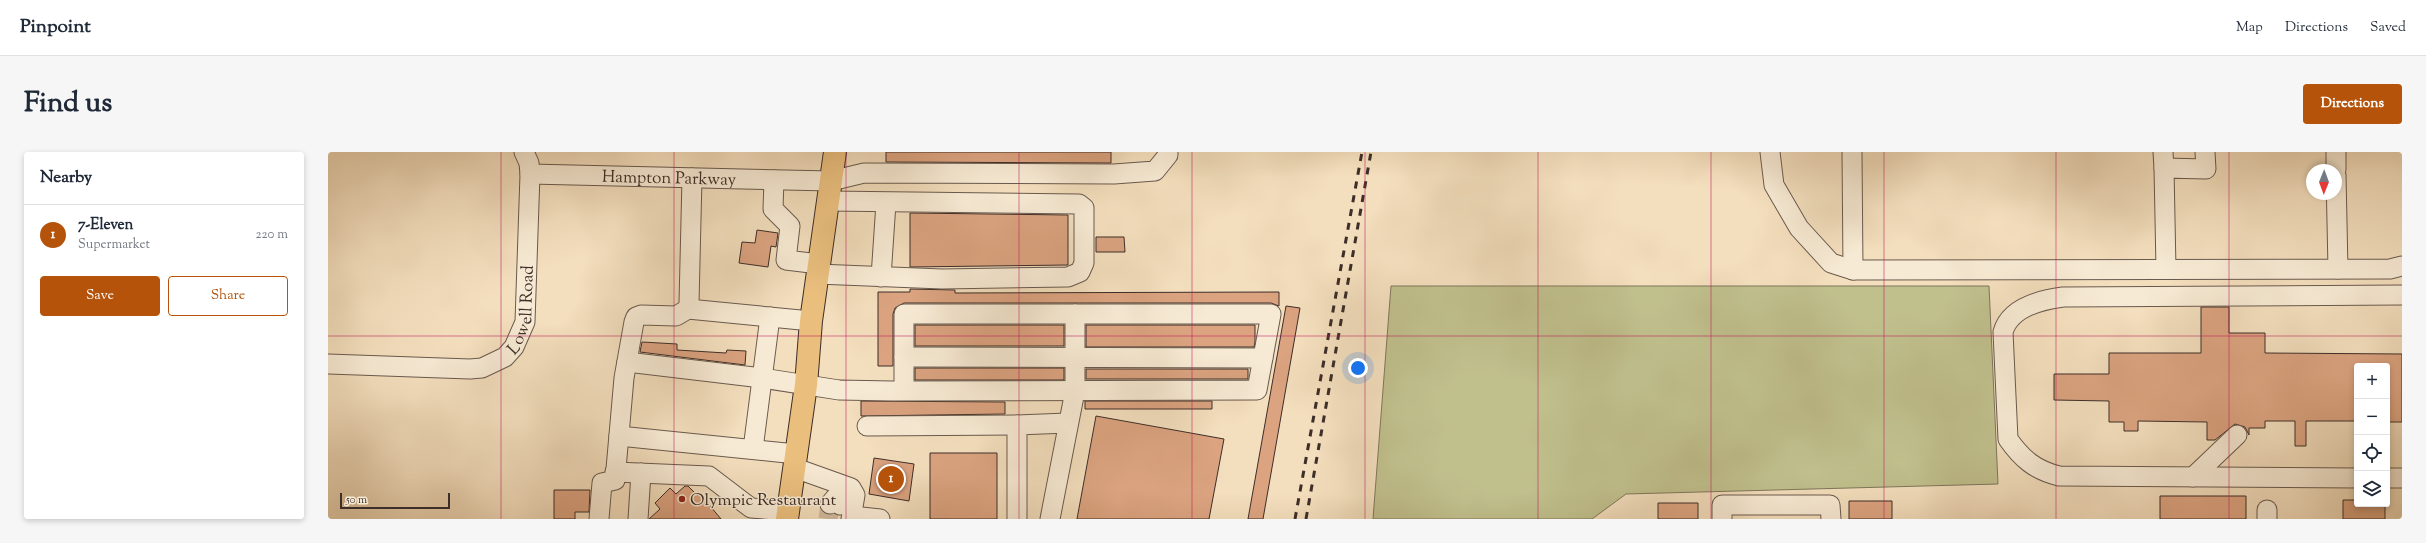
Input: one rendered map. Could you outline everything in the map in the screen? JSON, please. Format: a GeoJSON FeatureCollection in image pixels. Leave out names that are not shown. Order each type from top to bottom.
{"type":"FeatureCollection","features":[{"type":"Feature","properties":{"kind":"main road"},"geometry":{"type":"LineString","coordinates":[[787,515],[796,461],[806,385],[811,321],[835,152]]}},
{"type":"Feature","properties":{"kind":"street"},"geometry":{"type":"LineString","coordinates":[[524,152],[529,163],[530,174]]}},
{"type":"Feature","properties":{"kind":"street"},"geometry":{"type":"LineString","coordinates":[[829,191],[864,173],[1114,174],[1155,171],[1168,155],[1168,152]]}},
{"type":"Feature","properties":{"kind":"street"},"geometry":{"type":"LineString","coordinates":[[1770,152],[1774,185],[1799,228],[1831,263],[1853,270],[2390,269],[2402,266]]}},
{"type":"Feature","properties":{"kind":"street"},"geometry":{"type":"LineString","coordinates":[[1852,152],[1853,270]]}},
{"type":"Feature","properties":{"kind":"street"},"geometry":{"type":"LineString","coordinates":[[2166,270],[2163,160],[2206,169],[2205,152]]}},
{"type":"Feature","properties":{"kind":"street"},"geometry":{"type":"LineString","coordinates":[[2336,152],[2336,164]]}},
{"type":"Feature","properties":{"kind":"street","name":"Hampton Parkway"},"geometry":{"type":"LineString","coordinates":[[530,174],[774,180],[829,191]]}},
{"type":"Feature","properties":{"kind":"street","name":"Lowell Road"},"geometry":{"type":"LineString","coordinates":[[328,364],[470,369],[482,368],[505,357],[514,347],[525,322],[530,174]]}},
{"type":"Feature","properties":{"kind":"street"},"geometry":{"type":"LineString","coordinates":[[688,309],[692,178]]}},
{"type":"Feature","properties":{"kind":"street"},"geometry":{"type":"LineString","coordinates":[[774,180],[773,209],[790,226],[786,260],[818,269],[881,277],[942,279],[1068,277],[1080,272],[1084,263],[1084,208],[1080,204],[886,203],[829,191]]}},
{"type":"Feature","properties":{"kind":"street"},"geometry":{"type":"LineString","coordinates":[[2337,200],[2338,269]]}},
{"type":"Feature","properties":{"kind":"street"},"geometry":{"type":"LineString","coordinates":[[881,277],[886,203]]}},
{"type":"Feature","properties":{"kind":"street"},"geometry":{"type":"LineString","coordinates":[[2354,478],[2059,476],[2040,471],[2017,452],[2008,439],[2003,332],[2006,322],[2020,310],[2040,300],[2062,297],[2402,295]]}},
{"type":"Feature","properties":{"kind":"street"},"geometry":{"type":"LineString","coordinates":[[599,519],[602,483],[615,480],[627,362],[636,317],[641,315],[676,316],[688,309],[811,321]]}},
{"type":"Feature","properties":{"kind":"street"},"geometry":{"type":"LineString","coordinates":[[627,362],[762,378],[839,390],[904,391],[1257,390],[1271,314],[904,314],[904,391]]}},
{"type":"Feature","properties":{"kind":"street"},"geometry":{"type":"LineString","coordinates":[[1050,519],[1075,391],[1075,314]]}},
{"type":"Feature","properties":{"kind":"street"},"geometry":{"type":"LineString","coordinates":[[753,449],[770,317]]}},
{"type":"Feature","properties":{"kind":"street"},"geometry":{"type":"LineString","coordinates":[[904,357],[1263,358]]}},
{"type":"Feature","properties":{"kind":"street"},"geometry":{"type":"LineString","coordinates":[[867,426],[1017,425],[1068,423]]}},
{"type":"Feature","properties":{"kind":"street"},"geometry":{"type":"LineString","coordinates":[[1017,425],[1017,519]]}},
{"type":"Feature","properties":{"kind":"street"},"geometry":{"type":"LineString","coordinates":[[2193,477],[2237,435]]}},
{"type":"Feature","properties":{"kind":"street"},"geometry":{"type":"LineString","coordinates":[[619,436],[753,449],[796,461],[841,504],[880,519]]}},
{"type":"Feature","properties":{"kind":"street"},"geometry":{"type":"LineString","coordinates":[[616,472],[709,476],[750,513],[787,515]]}},
{"type":"Feature","properties":{"kind":"street"},"geometry":{"type":"LineString","coordinates":[[638,519],[641,473]]}},
{"type":"Feature","properties":{"kind":"street"},"geometry":{"type":"LineString","coordinates":[[2390,478],[2402,478]]}},
{"type":"Feature","properties":{"kind":"street"},"geometry":{"type":"LineString","coordinates":[[1722,519],[1722,505],[1830,505],[1831,519]]}},
{"type":"Feature","properties":{"kind":"green space"},"geometry":{"type":"Polygon","coordinates":[[[1391,286],[1989,286],[1998,484],[1626,494],[1592,519],[1373,519],[1391,286]]]}},
{"type":"Feature","properties":{"kind":"building"},"geometry":{"type":"Polygon","coordinates":[[[886,152],[1111,152],[1111,163],[886,162],[886,152]]]}},
{"type":"Feature","properties":{"kind":"building"},"geometry":{"type":"Polygon","coordinates":[[[910,213],[1068,215],[1068,265],[910,267],[910,213]]]}},
{"type":"Feature","properties":{"kind":"building"},"geometry":{"type":"Polygon","coordinates":[[[757,230],[778,233],[776,247],[771,246],[768,267],[739,263],[742,242],[755,243],[757,230]]]}},
{"type":"Feature","properties":{"kind":"building"},"geometry":{"type":"Polygon","coordinates":[[[1096,237],[1124,237],[1125,252],[1096,252],[1096,237]]]}},
{"type":"Feature","properties":{"kind":"building"},"geometry":{"type":"Polygon","coordinates":[[[910,289],[955,290],[955,293],[1279,292],[1279,306],[1271,303],[904,303],[895,308],[893,314],[893,366],[878,366],[878,292],[910,292],[910,289]]]}},
{"type":"Feature","properties":{"kind":"building"},"geometry":{"type":"Polygon","coordinates":[[[1286,306],[1300,308],[1263,519],[1248,519],[1286,306]]]}},
{"type":"Feature","properties":{"kind":"building"},"geometry":{"type":"Polygon","coordinates":[[[2201,307],[2229,307],[2229,333],[2265,333],[2265,353],[2402,354],[2402,422],[2390,422],[2390,363],[2354,363],[2354,421],[2306,421],[2306,446],[2295,446],[2295,421],[2265,421],[2265,428],[2249,428],[2249,435],[2245,427],[2235,424],[2215,440],[2207,440],[2207,422],[2138,421],[2138,431],[2124,431],[2124,422],[2109,422],[2109,401],[2054,400],[2054,374],[2109,374],[2109,353],[2201,353],[2201,307]]]}},
{"type":"Feature","properties":{"kind":"building"},"geometry":{"type":"Polygon","coordinates":[[[915,325],[1064,325],[1064,346],[915,346],[915,325]]]}},
{"type":"Feature","properties":{"kind":"building"},"geometry":{"type":"Polygon","coordinates":[[[1086,325],[1255,325],[1255,342],[1254,347],[1086,347],[1086,325]]]}},
{"type":"Feature","properties":{"kind":"building"},"geometry":{"type":"Polygon","coordinates":[[[642,342],[677,344],[677,350],[726,353],[727,350],[746,351],[745,365],[640,352],[642,342]]]}},
{"type":"Feature","properties":{"kind":"building"},"geometry":{"type":"Polygon","coordinates":[[[915,368],[1064,368],[1064,380],[915,380],[915,368]]]}},
{"type":"Feature","properties":{"kind":"building"},"geometry":{"type":"Polygon","coordinates":[[[1086,369],[1248,369],[1248,379],[1086,379],[1086,369]]]}},
{"type":"Feature","properties":{"kind":"building"},"geometry":{"type":"Polygon","coordinates":[[[861,401],[1005,402],[1005,414],[861,416],[861,401]]]}},
{"type":"Feature","properties":{"kind":"building"},"geometry":{"type":"Polygon","coordinates":[[[1085,401],[1212,401],[1212,409],[1085,409],[1085,401]]]}},
{"type":"Feature","properties":{"kind":"building"},"geometry":{"type":"Polygon","coordinates":[[[1096,416],[1224,439],[1209,519],[1077,519],[1096,416]]]}},
{"type":"Feature","properties":{"kind":"building"},"geometry":{"type":"Polygon","coordinates":[[[930,453],[997,453],[997,519],[930,519],[930,453]]]}},
{"type":"Feature","properties":{"kind":"building"},"geometry":{"type":"Polygon","coordinates":[[[874,458],[914,464],[909,501],[869,494],[874,458]]]}},
{"type":"Feature","properties":{"kind":"building","name":"Olympic Restaurant"},"geometry":{"type":"Polygon","coordinates":[[[685,486],[688,486],[697,495],[700,494],[721,519],[649,519],[660,509],[655,503],[670,488],[676,494],[685,486]]]}},
{"type":"Feature","properties":{"kind":"building"},"geometry":{"type":"Polygon","coordinates":[[[554,490],[590,490],[589,512],[575,512],[575,519],[554,519],[554,490]]]}},
{"type":"Feature","properties":{"kind":"building"},"geometry":{"type":"Polygon","coordinates":[[[2160,496],[2246,496],[2246,519],[2160,519],[2160,496]]]}},
{"type":"Feature","properties":{"kind":"building"},"geometry":{"type":"Polygon","coordinates":[[[2343,500],[2354,500],[2354,507],[2385,507],[2385,519],[2343,519],[2343,500]]]}},
{"type":"Feature","properties":{"kind":"building"},"geometry":{"type":"Polygon","coordinates":[[[1849,501],[1892,501],[1892,519],[1849,519],[1849,501]]]}},
{"type":"Feature","properties":{"kind":"building"},"geometry":{"type":"Polygon","coordinates":[[[1658,503],[1698,503],[1698,519],[1658,519],[1658,503]]]}},
{"type":"Feature","properties":{"kind":"tunnel"},"geometry":{"type":"LineString","coordinates":[[828,519],[830,504]]}},
{"type":"Feature","properties":{"kind":"railway"},"geometry":{"type":"LineString","coordinates":[[1295,519],[1362,152]]}},
{"type":"Feature","properties":{"kind":"railway"},"geometry":{"type":"LineString","coordinates":[[1306,519],[1371,152]]}},
{"type":"Feature","properties":{"kind":"place","name":"7-Eleven"},"geometry":{"type":"Point","coordinates":[891,479]}},
{"type":"Feature","properties":{"kind":"place","name":"Olympic Restaurant"},"geometry":{"type":"Point","coordinates":[682,499]}}]}
